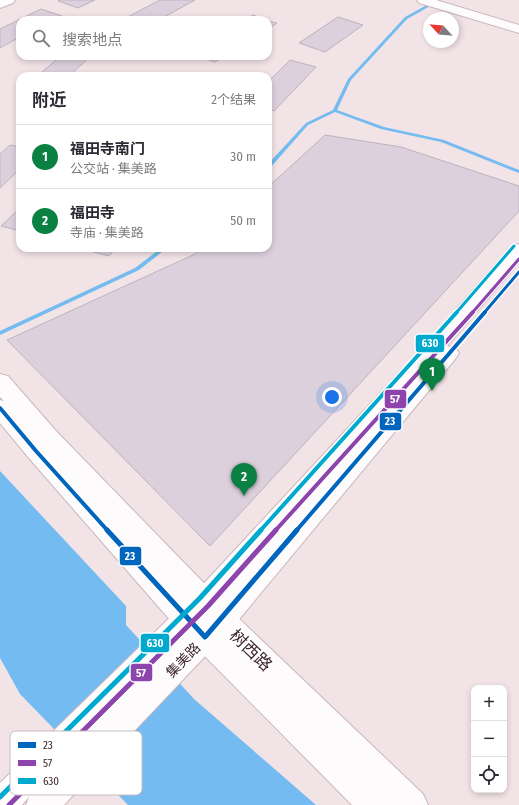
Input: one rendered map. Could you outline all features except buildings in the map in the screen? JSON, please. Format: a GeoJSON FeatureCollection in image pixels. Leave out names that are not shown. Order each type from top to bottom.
{"type":"FeatureCollection","features":[{"type":"Feature","properties":{"kind":"main road"},"geometry":{"type":"LineString","coordinates":[[0,4],[9,0]]}},
{"type":"Feature","properties":{"kind":"main road"},"geometry":{"type":"LineString","coordinates":[[423,0],[519,29]]}},
{"type":"Feature","properties":{"kind":"main road","name":"集美路"},"geometry":{"type":"LineString","coordinates":[[204,620],[431,350],[519,250]]}},
{"type":"Feature","properties":{"kind":"main road","name":"集美路"},"geometry":{"type":"LineString","coordinates":[[107,731],[170,655],[204,620],[519,272]]}},
{"type":"Feature","properties":{"kind":"main road","name":"树西路"},"geometry":{"type":"LineString","coordinates":[[0,382],[204,620],[374,805]]}},
{"type":"Feature","properties":{"kind":"main road","name":"树西路"},"geometry":{"type":"LineString","coordinates":[[0,408],[36,451],[204,620],[412,805]]}},
{"type":"Feature","properties":{"kind":"main road","name":"集美路"},"geometry":{"type":"LineString","coordinates":[[79,731],[170,655]]}},
{"type":"Feature","properties":{"kind":"main road","name":"集美路"},"geometry":{"type":"LineString","coordinates":[[0,804],[10,794]]}},
{"type":"Feature","properties":{"kind":"main road","name":"集美路"},"geometry":{"type":"LineString","coordinates":[[42,805],[52,795]]}},
{"type":"Feature","properties":{"kind":"water"},"geometry":{"type":"Polygon","coordinates":[[[0,471],[126,606],[126,625],[194,699],[316,805],[128,805],[118,795],[142,795],[142,731],[56,731],[20,694],[0,658],[0,471]]]}},
{"type":"Feature","properties":{"kind":"waterway"},"geometry":{"type":"LineString","coordinates":[[335,111],[349,80],[406,18],[439,0]]}},
{"type":"Feature","properties":{"kind":"waterway"},"geometry":{"type":"LineString","coordinates":[[272,163],[307,124],[335,111]]}},
{"type":"Feature","properties":{"kind":"waterway"},"geometry":{"type":"LineString","coordinates":[[335,111],[383,128],[442,141],[519,172]]}},
{"type":"Feature","properties":{"kind":"waterway"},"geometry":{"type":"LineString","coordinates":[[0,333],[137,269],[159,252]]}},
{"type":"Feature","properties":{"kind":"transit line","name":"630"},"geometry":{"type":"LineString","coordinates":[[66,731],[200,598],[427,347],[514,246]]}},
{"type":"Feature","properties":{"kind":"transit line","name":"57"},"geometry":{"type":"LineString","coordinates":[[83,731],[208,606],[435,355],[519,259]]}},
{"type":"Feature","properties":{"kind":"transit line","name":"23"},"geometry":{"type":"LineString","coordinates":[[0,408],[36,451],[187,619],[205,637],[519,272]]}},
{"type":"Feature","properties":{"kind":"transit line","name":"630"},"geometry":{"type":"LineString","coordinates":[[0,797],[10,787]]}},
{"type":"Feature","properties":{"kind":"transit line","name":"57"},"geometry":{"type":"LineString","coordinates":[[9,805],[19,795]]}},
{"type":"Feature","properties":{"kind":"place","name":"福田寺南门"},"geometry":{"type":"Point","coordinates":[432,391]}},
{"type":"Feature","properties":{"kind":"place","name":"福田寺"},"geometry":{"type":"Point","coordinates":[244,496]}}]}
